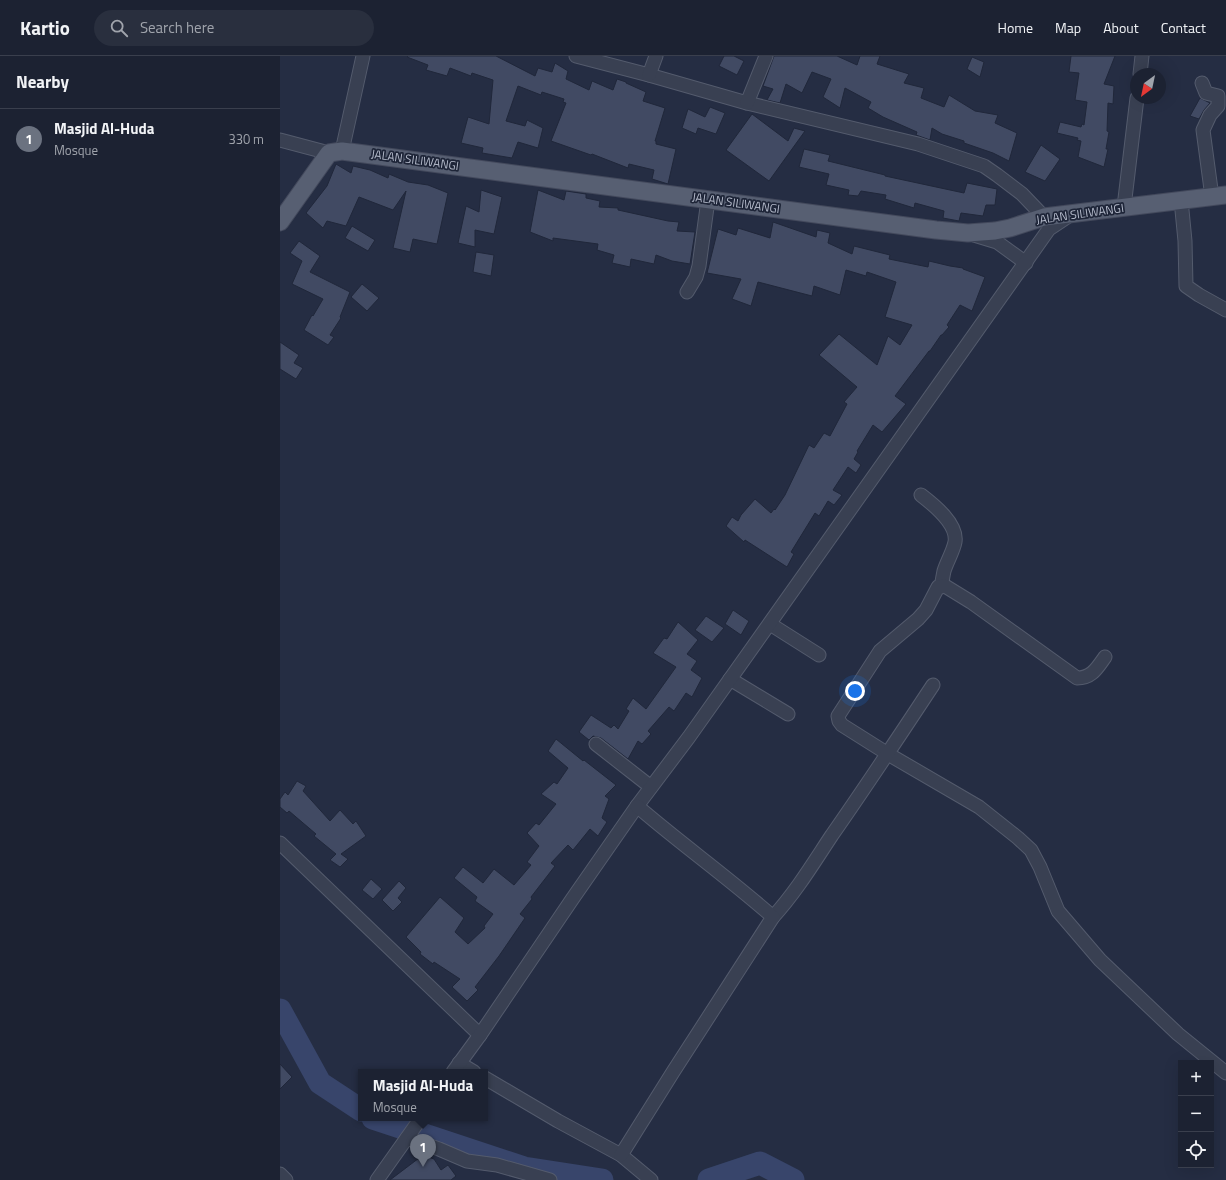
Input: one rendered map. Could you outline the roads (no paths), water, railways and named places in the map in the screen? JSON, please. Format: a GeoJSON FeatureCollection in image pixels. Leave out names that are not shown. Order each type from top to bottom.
{"type":"FeatureCollection","features":[{"type":"Feature","properties":{"kind":"main road","name":"JALAN SILIWANGI"},"geometry":{"type":"LineString","coordinates":[[335,152],[968,233],[980,233],[1010,228],[1044,217],[1219,196]]}},
{"type":"Feature","properties":{"kind":"main road"},"geometry":{"type":"LineString","coordinates":[[280,222],[335,152]]}},
{"type":"Feature","properties":{"kind":"street"},"geometry":{"type":"LineString","coordinates":[[280,140],[335,152],[363,56]]}},
{"type":"Feature","properties":{"kind":"street"},"geometry":{"type":"LineString","coordinates":[[576,56],[747,103],[918,144],[984,166],[1016,189],[1044,217]]}},
{"type":"Feature","properties":{"kind":"street"},"geometry":{"type":"LineString","coordinates":[[649,75],[656,56]]}},
{"type":"Feature","properties":{"kind":"street"},"geometry":{"type":"LineString","coordinates":[[747,103],[766,56]]}},
{"type":"Feature","properties":{"kind":"street"},"geometry":{"type":"LineString","coordinates":[[1141,68],[1142,56]]}},
{"type":"Feature","properties":{"kind":"street"},"geometry":{"type":"LineString","coordinates":[[1202,82],[1206,93],[1218,96],[1218,106],[1210,115],[1203,130],[1219,196]]}},
{"type":"Feature","properties":{"kind":"street"},"geometry":{"type":"LineString","coordinates":[[1119,208],[1136,104]]}},
{"type":"Feature","properties":{"kind":"street"},"geometry":{"type":"LineString","coordinates":[[687,292],[696,277],[699,266],[708,200]]}},
{"type":"Feature","properties":{"kind":"street"},"geometry":{"type":"LineString","coordinates":[[1181,200],[1185,246],[1186,286],[1226,310]]}},
{"type":"Feature","properties":{"kind":"street"},"geometry":{"type":"LineString","coordinates":[[456,1067],[480,1035],[577,891],[637,806],[689,738],[1049,229],[1071,214]]}},
{"type":"Feature","properties":{"kind":"street"},"geometry":{"type":"LineString","coordinates":[[968,233],[997,242],[1026,263]]}},
{"type":"Feature","properties":{"kind":"street"},"geometry":{"type":"LineString","coordinates":[[921,495],[937,507],[952,526],[955,534],[955,541],[951,556],[944,572],[941,587]]}},
{"type":"Feature","properties":{"kind":"street"},"geometry":{"type":"LineString","coordinates":[[1106,657],[1092,674],[1085,678],[1077,678],[971,602],[945,586],[938,587],[926,610],[918,619],[880,651],[838,716],[839,721],[842,725],[888,754],[979,808],[1018,838],[1031,850],[1040,867],[1058,911],[1100,960],[1178,1034],[1226,1073]]}},
{"type":"Feature","properties":{"kind":"street"},"geometry":{"type":"LineString","coordinates":[[770,624],[819,655]]}},
{"type":"Feature","properties":{"kind":"street"},"geometry":{"type":"LineString","coordinates":[[730,679],[788,714]]}},
{"type":"Feature","properties":{"kind":"street"},"geometry":{"type":"LineString","coordinates":[[621,1155],[773,917],[784,904],[888,754],[933,685]]}},
{"type":"Feature","properties":{"kind":"street"},"geometry":{"type":"LineString","coordinates":[[596,744],[651,787]]}},
{"type":"Feature","properties":{"kind":"street"},"geometry":{"type":"LineString","coordinates":[[637,806],[669,833],[726,876],[773,917]]}},
{"type":"Feature","properties":{"kind":"street"},"geometry":{"type":"LineString","coordinates":[[280,843],[480,1035]]}},
{"type":"Feature","properties":{"kind":"street"},"geometry":{"type":"LineString","coordinates":[[488,1080],[558,1122],[621,1155],[647,1176]]}},
{"type":"Feature","properties":{"kind":"street"},"geometry":{"type":"LineString","coordinates":[[378,1180],[413,1130],[439,1149],[467,1161],[498,1165],[550,1180]]}},
{"type":"Feature","properties":{"kind":"street"},"geometry":{"type":"LineString","coordinates":[[280,1174],[286,1180]]}},
{"type":"Feature","properties":{"kind":"waterway"},"geometry":{"type":"LineString","coordinates":[[280,1010],[320,1083],[358,1108]]}},
{"type":"Feature","properties":{"kind":"waterway"},"geometry":{"type":"LineString","coordinates":[[382,1121],[524,1168],[602,1180]]}},
{"type":"Feature","properties":{"kind":"waterway"},"geometry":{"type":"LineString","coordinates":[[709,1180],[760,1163],[793,1180]]}},
{"type":"Feature","properties":{"kind":"place","name":"Masjid Al-Huda"},"geometry":{"type":"Point","coordinates":[423,1167]}}]}
